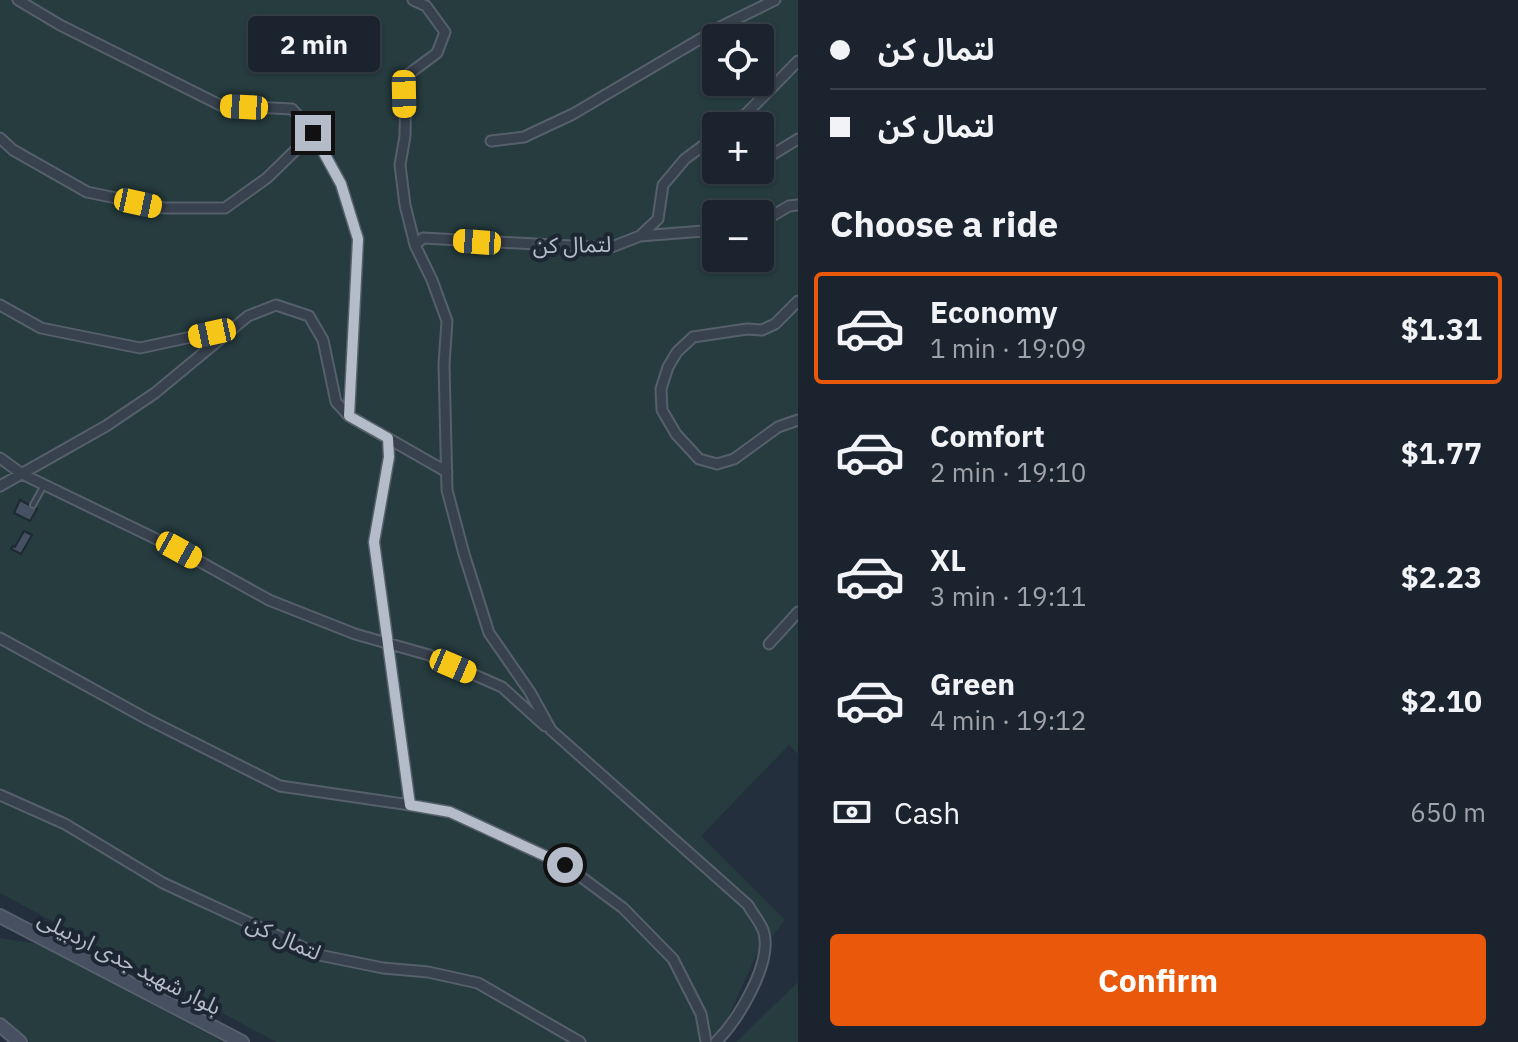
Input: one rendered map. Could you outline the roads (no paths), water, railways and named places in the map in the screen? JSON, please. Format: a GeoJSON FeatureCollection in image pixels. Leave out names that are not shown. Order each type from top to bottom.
{"type":"FeatureCollection","features":[{"type":"Feature","properties":{"kind":"main road","name":"بلوار شهید جدی اردبیلی"},"geometry":{"type":"LineString","coordinates":[[0,916],[242,1042]]}},
{"type":"Feature","properties":{"kind":"main road"},"geometry":{"type":"LineString","coordinates":[[0,1025],[20,1042]]}},
{"type":"Feature","properties":{"kind":"street"},"geometry":{"type":"LineString","coordinates":[[18,0],[60,25],[220,105],[292,109],[313,133],[341,184],[358,239],[349,416]]}},
{"type":"Feature","properties":{"kind":"street"},"geometry":{"type":"LineString","coordinates":[[413,0],[426,6],[445,32],[437,53],[406,76],[405,136],[400,165],[405,205],[415,245],[447,321],[444,364],[447,490],[489,633],[530,692],[551,730]]}},
{"type":"Feature","properties":{"kind":"street"},"geometry":{"type":"LineString","coordinates":[[491,141],[524,137],[573,114],[722,26],[775,0]]}},
{"type":"Feature","properties":{"kind":"street"},"geometry":{"type":"LineString","coordinates":[[748,112],[798,61]]}},
{"type":"Feature","properties":{"kind":"street"},"geometry":{"type":"LineString","coordinates":[[0,138],[13,150],[87,192],[164,208],[225,208],[267,178],[313,133]]}},
{"type":"Feature","properties":{"kind":"street"},"geometry":{"type":"LineString","coordinates":[[774,154],[798,139]]}},
{"type":"Feature","properties":{"kind":"street","name":"لتمال کن"},"geometry":{"type":"LineString","coordinates":[[415,245],[423,238],[609,248],[640,236],[658,219],[663,185],[685,159],[702,146]]}},
{"type":"Feature","properties":{"kind":"street"},"geometry":{"type":"LineString","coordinates":[[774,215],[789,206],[798,205]]}},
{"type":"Feature","properties":{"kind":"street"},"geometry":{"type":"LineString","coordinates":[[640,236],[702,231]]}},
{"type":"Feature","properties":{"kind":"street"},"geometry":{"type":"LineString","coordinates":[[798,301],[775,324],[762,330],[747,329],[693,337],[677,352],[661,389],[662,410],[676,434],[699,459],[717,464],[734,459],[778,427],[798,420]]}},
{"type":"Feature","properties":{"kind":"street"},"geometry":{"type":"LineString","coordinates":[[0,305],[41,328],[140,348],[236,328]]}},
{"type":"Feature","properties":{"kind":"street"},"geometry":{"type":"LineString","coordinates":[[0,486],[106,426],[155,393],[248,316],[276,305],[309,316],[323,340],[336,402],[349,416],[447,472]]}},
{"type":"Feature","properties":{"kind":"street"},"geometry":{"type":"LineString","coordinates":[[388,438],[389,457],[374,542],[410,805]]}},
{"type":"Feature","properties":{"kind":"street"},"geometry":{"type":"LineString","coordinates":[[0,458],[22,474],[179,550],[269,600],[355,634],[429,655],[502,687],[748,905],[764,933],[764,957],[752,989],[729,1029],[716,1042]]}},
{"type":"Feature","properties":{"kind":"street"},"geometry":{"type":"LineString","coordinates":[[769,644],[798,612]]}},
{"type":"Feature","properties":{"kind":"street"},"geometry":{"type":"LineString","coordinates":[[0,638],[147,719],[280,786],[450,812],[565,865],[623,908],[673,959],[701,1014],[706,1042]]}},
{"type":"Feature","properties":{"kind":"street","name":"لتمال کن"},"geometry":{"type":"LineString","coordinates":[[0,795],[65,824],[163,883],[319,955],[478,983],[580,1042]]}},
{"type":"Feature","properties":{"kind":"lane"},"geometry":{"type":"LineString","coordinates":[[33,505],[44,485]]}}]}
